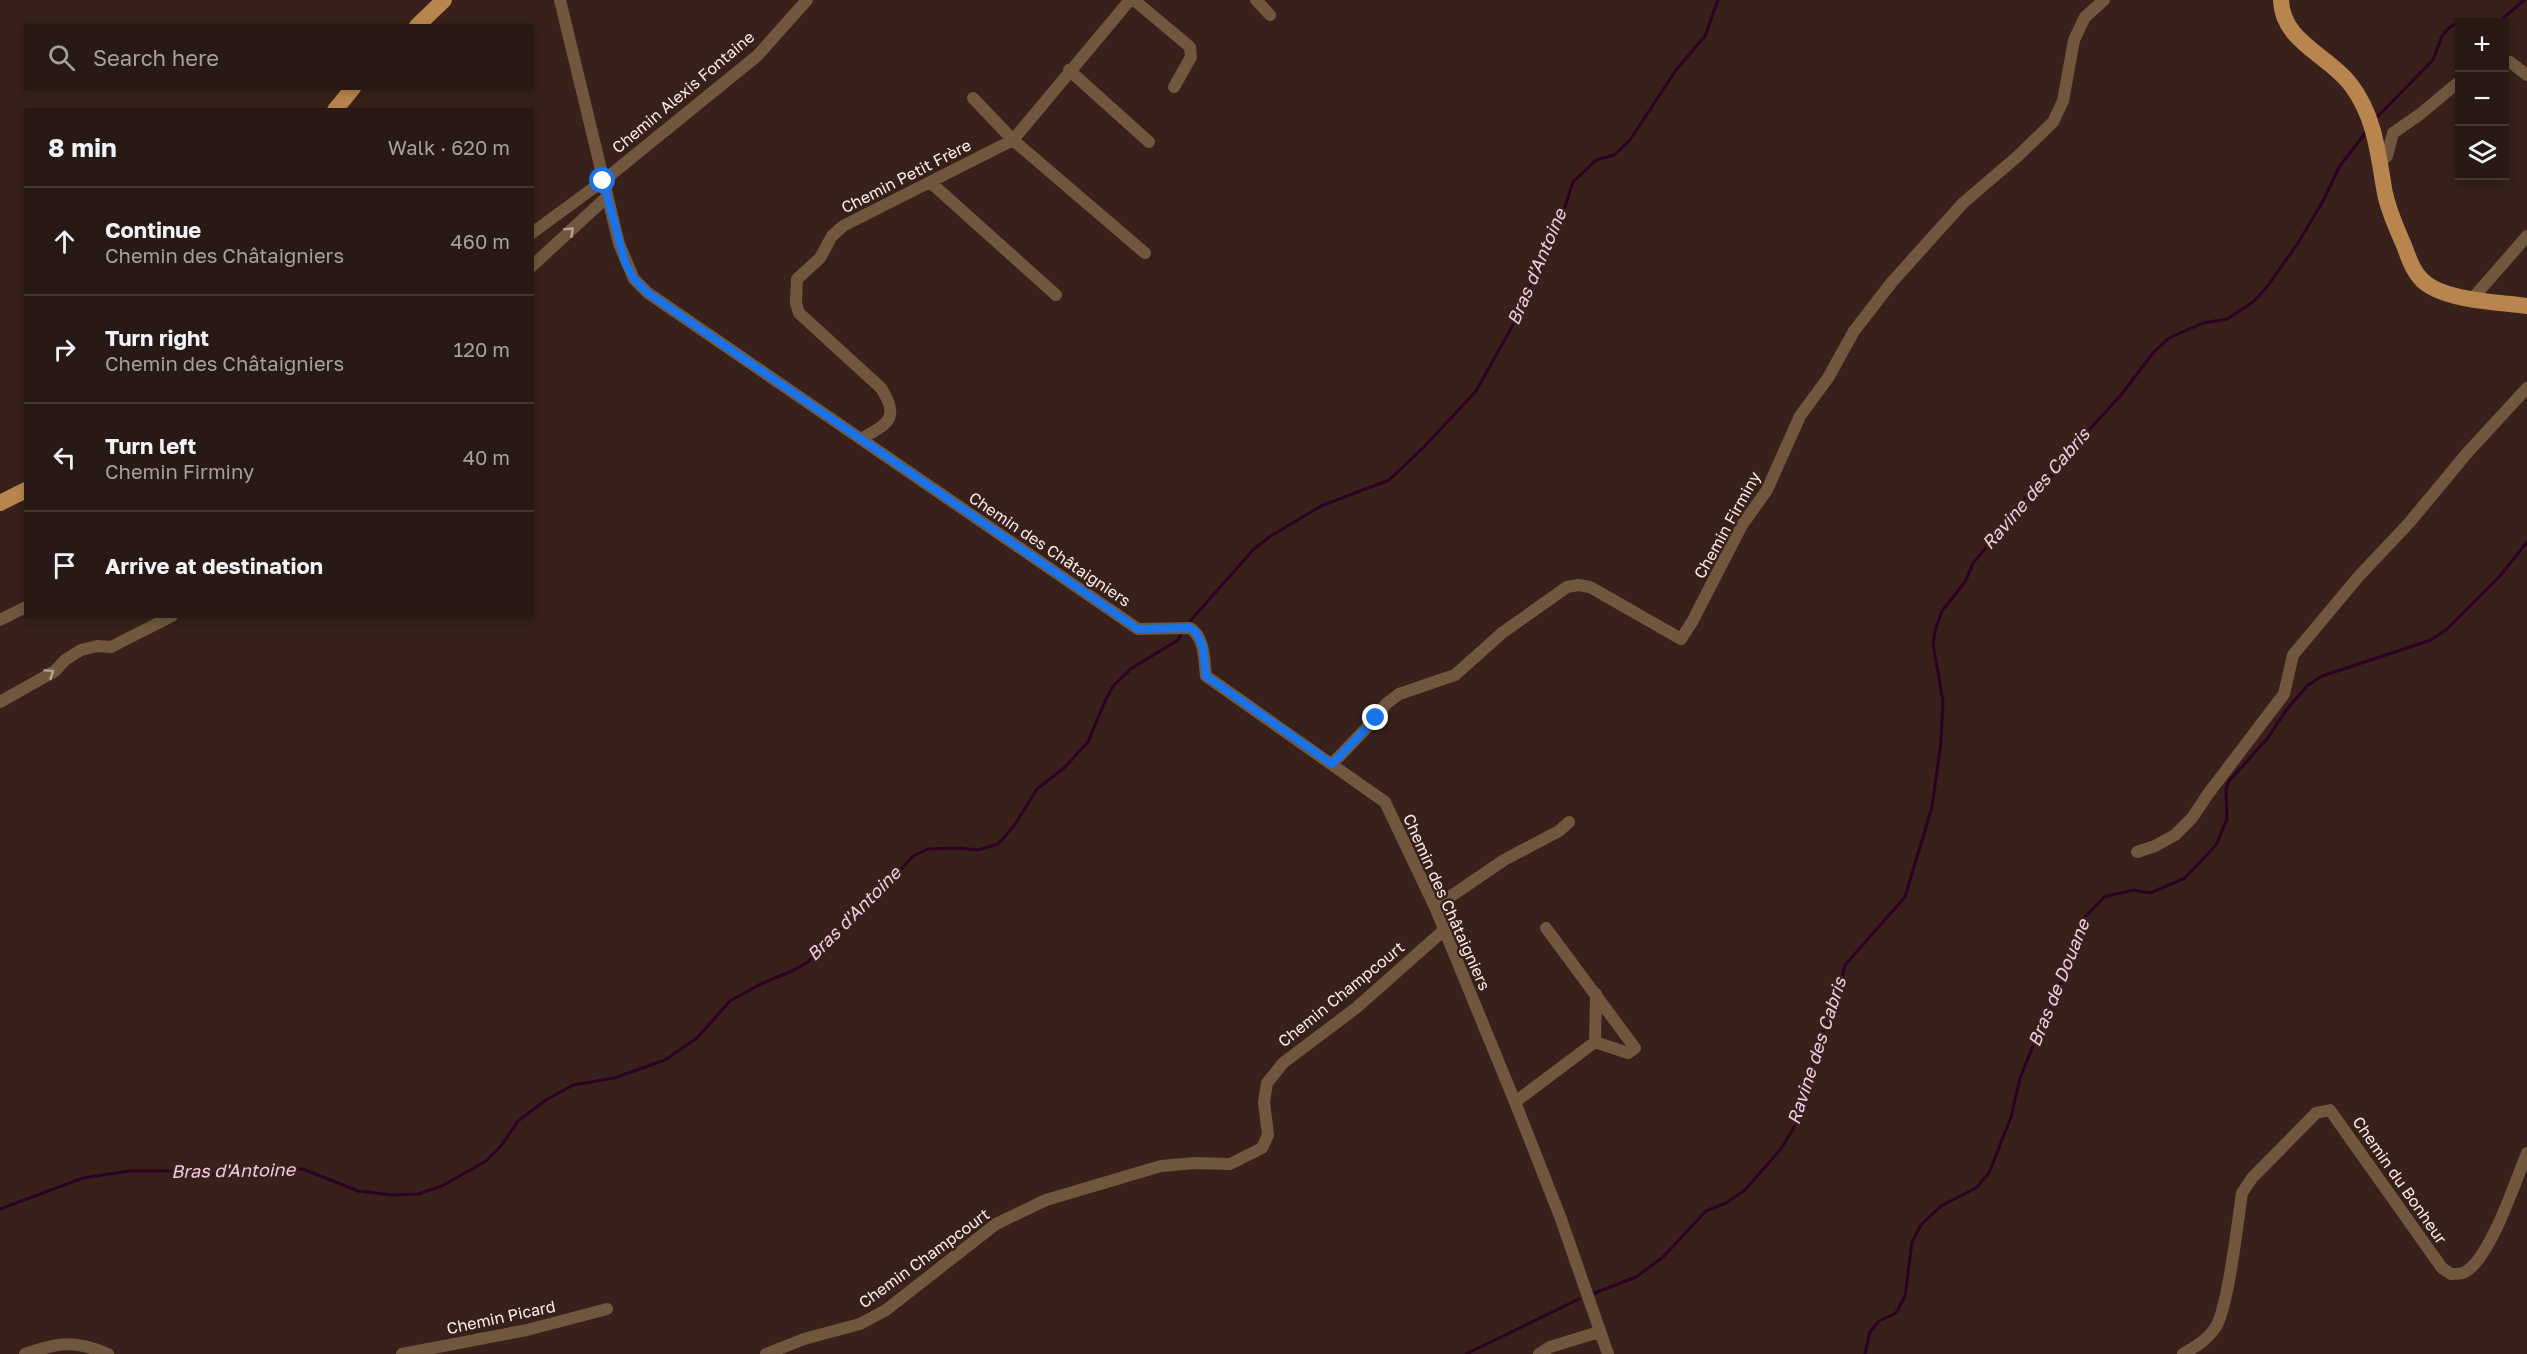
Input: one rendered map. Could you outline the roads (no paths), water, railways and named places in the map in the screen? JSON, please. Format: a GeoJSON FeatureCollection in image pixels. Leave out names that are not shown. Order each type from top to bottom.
{"type":"FeatureCollection","features":[{"type":"Feature","properties":{"kind":"main road"},"geometry":{"type":"LineString","coordinates":[[419,24],[444,0]]}},
{"type":"Feature","properties":{"kind":"main road"},"geometry":{"type":"LineString","coordinates":[[2281,0],[2283,18],[2288,28],[2350,83],[2360,98],[2380,155],[2388,203],[2416,273],[2428,285],[2439,291],[2527,306]]}},
{"type":"Feature","properties":{"kind":"main road"},"geometry":{"type":"LineString","coordinates":[[337,108],[351,90]]}},
{"type":"Feature","properties":{"kind":"main road"},"geometry":{"type":"LineString","coordinates":[[0,503],[24,491]]}},
{"type":"Feature","properties":{"kind":"street","name":"Chemin des Châtaigniers"},"geometry":{"type":"LineString","coordinates":[[560,0],[622,253],[634,279],[648,293],[1138,629],[1190,628],[1196,632],[1203,647],[1206,676],[1384,802],[1434,907],[1515,1102],[1561,1219],[1608,1354]]}},
{"type":"Feature","properties":{"kind":"street","name":"Chemin Alexis Fontaine"},"geometry":{"type":"LineString","coordinates":[[534,232],[603,181],[757,56],[807,0]]}},
{"type":"Feature","properties":{"kind":"street","name":"Chemin Petit Frère"},"geometry":{"type":"LineString","coordinates":[[861,440],[887,424],[892,412],[889,400],[881,388],[799,313],[795,297],[797,279],[820,258],[832,236],[843,226],[1012,140],[1069,70],[1132,0],[1190,47],[1191,57],[1174,87]]}},
{"type":"Feature","properties":{"kind":"street"},"geometry":{"type":"LineString","coordinates":[[1256,0],[1270,15]]}},
{"type":"Feature","properties":{"kind":"street","name":"Chemin Firminy"},"geometry":{"type":"LineString","coordinates":[[1332,764],[1376,718],[1386,704],[1399,694],[1455,675],[1502,633],[1567,587],[1578,585],[1590,587],[1680,639],[1692,621],[1742,525],[1767,490],[1800,416],[1828,378],[1854,332],[1892,282],[1963,203],[2018,156],[2053,122],[2063,101],[2074,40],[2085,17],[2104,0]]}},
{"type":"Feature","properties":{"kind":"street"},"geometry":{"type":"LineString","coordinates":[[2509,64],[2527,75]]}},
{"type":"Feature","properties":{"kind":"street"},"geometry":{"type":"LineString","coordinates":[[1069,70],[1149,142]]}},
{"type":"Feature","properties":{"kind":"street"},"geometry":{"type":"LineString","coordinates":[[2380,155],[2387,156],[2393,133],[2455,85]]}},
{"type":"Feature","properties":{"kind":"street"},"geometry":{"type":"LineString","coordinates":[[973,98],[1012,140],[1145,253]]}},
{"type":"Feature","properties":{"kind":"street"},"geometry":{"type":"LineString","coordinates":[[930,182],[1056,295]]}},
{"type":"Feature","properties":{"kind":"street"},"geometry":{"type":"LineString","coordinates":[[534,264],[607,197]]}},
{"type":"Feature","properties":{"kind":"street"},"geometry":{"type":"LineString","coordinates":[[2474,298],[2527,236]]}},
{"type":"Feature","properties":{"kind":"street"},"geometry":{"type":"LineString","coordinates":[[2137,852],[2156,846],[2175,835],[2192,818],[2284,694],[2293,655],[2359,576],[2409,523],[2468,452],[2527,388]]}},
{"type":"Feature","properties":{"kind":"street"},"geometry":{"type":"LineString","coordinates":[[0,620],[24,609]]}},
{"type":"Feature","properties":{"kind":"street"},"geometry":{"type":"LineString","coordinates":[[0,702],[55,671],[65,660],[81,650],[97,646],[111,647],[168,618]]}},
{"type":"Feature","properties":{"kind":"street"},"geometry":{"type":"LineString","coordinates":[[1434,907],[1480,875],[1559,831],[1569,822]]}},
{"type":"Feature","properties":{"kind":"street"},"geometry":{"type":"LineString","coordinates":[[1546,928],[1635,1048],[1628,1053],[1595,1042]]}},
{"type":"Feature","properties":{"kind":"street","name":"Chemin Champcourt"},"geometry":{"type":"LineString","coordinates":[[766,1354],[804,1339],[860,1324],[886,1310],[996,1224],[1046,1200],[1161,1166],[1196,1163],[1230,1164],[1263,1148],[1268,1136],[1264,1102],[1267,1083],[1283,1063],[1356,1008],[1443,931]]}},
{"type":"Feature","properties":{"kind":"street"},"geometry":{"type":"LineString","coordinates":[[1595,1042],[1596,994]]}},
{"type":"Feature","properties":{"kind":"street"},"geometry":{"type":"LineString","coordinates":[[1515,1102],[1595,1042]]}},
{"type":"Feature","properties":{"kind":"street","name":"Chemin du Bonheur"},"geometry":{"type":"LineString","coordinates":[[2183,1354],[2203,1342],[2217,1327],[2224,1305],[2242,1193],[2252,1178],[2316,1113],[2330,1110],[2442,1268],[2451,1274],[2465,1272],[2478,1260],[2489,1243],[2527,1153]]}},
{"type":"Feature","properties":{"kind":"street","name":"Chemin Picard"},"geometry":{"type":"LineString","coordinates":[[402,1354],[527,1330],[607,1309]]}},
{"type":"Feature","properties":{"kind":"street"},"geometry":{"type":"LineString","coordinates":[[1539,1354],[1551,1347],[1599,1332]]}},
{"type":"Feature","properties":{"kind":"street"},"geometry":{"type":"LineString","coordinates":[[25,1354],[69,1343],[80,1344],[108,1354]]}},
{"type":"Feature","properties":{"kind":"waterway","name":"Bras d'Antoine"},"geometry":{"type":"LineString","coordinates":[[1190,621],[1253,550],[1269,537],[1321,506],[1389,480],[1424,447],[1476,391],[1523,307],[1541,258],[1561,219],[1573,182],[1596,160],[1614,155],[1630,140],[1676,70],[1705,36],[1718,0]]}},
{"type":"Feature","properties":{"kind":"waterway","name":"Ravine des Cabris"},"geometry":{"type":"LineString","coordinates":[[2504,18],[2524,0]]}},
{"type":"Feature","properties":{"kind":"waterway","name":"Ravine des Cabris"},"geometry":{"type":"LineString","coordinates":[[2376,118],[2433,60],[2442,36],[2455,24]]}},
{"type":"Feature","properties":{"kind":"waterway","name":"Ravine des Cabris"},"geometry":{"type":"LineString","coordinates":[[1592,1294],[1636,1277],[1663,1257],[1706,1211],[1726,1203],[1745,1190],[1780,1150],[1795,1126],[1803,1106],[1818,1045],[1837,998],[1845,965],[1905,897],[1932,807],[1941,742],[1943,701],[1933,644],[1935,631],[1942,611],[1965,582],[1973,563],[2000,525],[2026,497],[2056,472],[2057,465],[2121,395],[2153,353],[2169,338],[2203,323],[2227,319],[2253,302],[2267,287],[2298,243],[2323,201],[2339,167],[2367,131]]}},
{"type":"Feature","properties":{"kind":"waterway","name":"Bras de Douane"},"geometry":{"type":"LineString","coordinates":[[1865,1354],[1870,1332],[1879,1321],[1896,1313],[1905,1296],[1912,1242],[1921,1225],[1941,1206],[1976,1188],[1989,1173],[2011,1117],[2020,1078],[2038,1034],[2055,1001],[2082,920],[2104,897],[2134,890],[2150,893],[2185,878],[2216,845],[2227,819],[2226,789],[2229,781],[2267,739],[2287,709],[2308,685],[2322,676],[2431,640],[2447,629],[2500,576],[2527,542]]}},
{"type":"Feature","properties":{"kind":"waterway","name":"Bras d'Antoine"},"geometry":{"type":"LineString","coordinates":[[0,1209],[83,1178],[129,1171],[175,1171],[223,1175],[265,1169],[303,1169],[358,1191],[392,1195],[418,1194],[442,1186],[486,1161],[501,1146],[518,1121],[546,1100],[573,1085],[614,1078],[665,1060],[697,1038],[730,1001],[808,962],[825,941],[855,919],[913,856],[928,849],[978,850],[998,844],[1014,826],[1037,789],[1065,767],[1088,742],[1114,685],[1132,668],[1178,640],[1182,633]]}},
{"type":"Feature","properties":{"kind":"waterway","name":"Ravine des Cabris"},"geometry":{"type":"LineString","coordinates":[[1466,1354],[1579,1299]]}}]}
